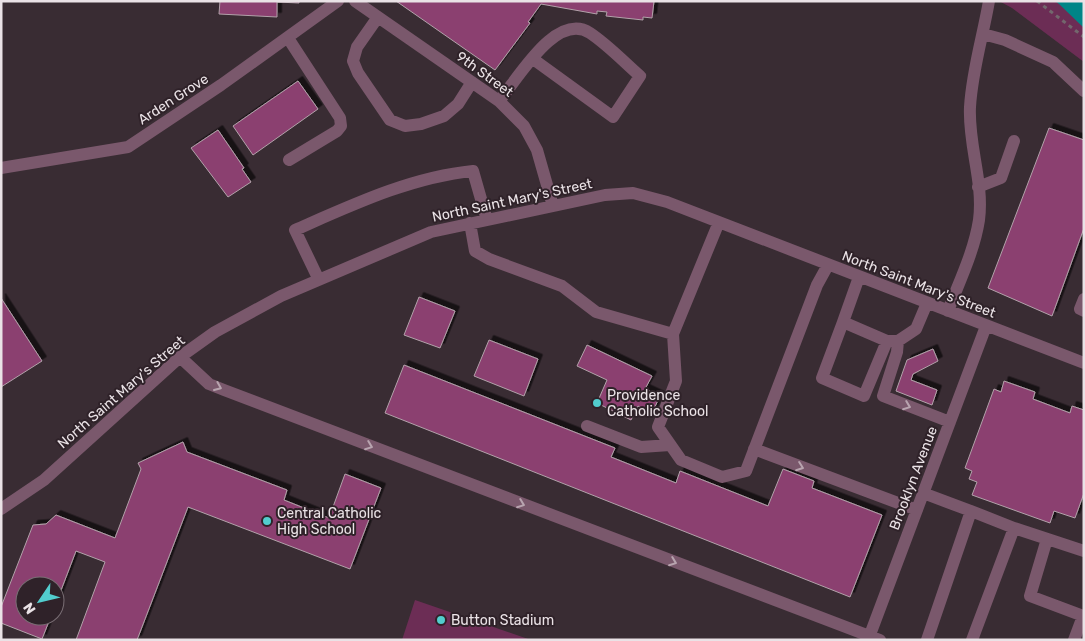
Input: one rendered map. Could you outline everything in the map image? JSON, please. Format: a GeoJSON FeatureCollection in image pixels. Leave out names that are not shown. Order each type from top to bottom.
{"type":"FeatureCollection","features":[{"type":"Feature","properties":{"kind":"street","name":"Arden Grove"},"geometry":{"type":"LineString","coordinates":[[1,168],[128,146],[288,38],[338,1]]}},
{"type":"Feature","properties":{"kind":"street","name":"9th Street"},"geometry":{"type":"LineString","coordinates":[[355,1],[499,101],[524,126],[537,150],[553,206]]}},
{"type":"Feature","properties":{"kind":"street"},"geometry":{"type":"LineString","coordinates":[[948,311],[979,220],[978,187],[970,125],[970,106],[988,1]]}},
{"type":"Feature","properties":{"kind":"street"},"geometry":{"type":"LineString","coordinates":[[378,17],[356,48],[353,61],[358,73],[390,120],[405,126],[421,124],[444,116],[458,104],[472,82]]}},
{"type":"Feature","properties":{"kind":"street"},"geometry":{"type":"LineString","coordinates":[[499,101],[533,59],[552,36],[570,28],[589,32],[640,76],[613,117],[533,59]]}},
{"type":"Feature","properties":{"kind":"street"},"geometry":{"type":"LineString","coordinates":[[983,34],[1005,40],[1053,62],[1084,91]]}},
{"type":"Feature","properties":{"kind":"street"},"geometry":{"type":"LineString","coordinates":[[288,38],[340,118],[341,126],[337,131],[289,160]]}},
{"type":"Feature","properties":{"kind":"street"},"geometry":{"type":"LineString","coordinates":[[978,187],[1001,178],[1014,141]]}},
{"type":"Feature","properties":{"kind":"street"},"geometry":{"type":"LineString","coordinates":[[318,278],[295,230],[370,197],[447,174],[473,171],[486,220]]}},
{"type":"Feature","properties":{"kind":"street","name":"North Saint Mary's Street"},"geometry":{"type":"LineString","coordinates":[[1,508],[44,480],[180,357],[215,332],[318,278],[431,232],[604,195],[633,193],[666,202],[1084,363]]}},
{"type":"Feature","properties":{"kind":"street"},"geometry":{"type":"LineString","coordinates":[[719,222],[673,334],[676,381],[658,427],[681,460],[722,477],[746,471],[817,285],[828,265]]}},
{"type":"Feature","properties":{"kind":"street"},"geometry":{"type":"LineString","coordinates":[[470,223],[476,251],[489,259],[562,286],[596,312],[673,334]]}},
{"type":"Feature","properties":{"kind":"street"},"geometry":{"type":"LineString","coordinates":[[859,277],[822,378],[864,396],[883,396],[950,422]]}},
{"type":"Feature","properties":{"kind":"street"},"geometry":{"type":"LineString","coordinates":[[1084,299],[1080,309],[1084,311]]}},
{"type":"Feature","properties":{"kind":"street"},"geometry":{"type":"LineString","coordinates":[[864,396],[892,341],[916,329],[927,303]]}},
{"type":"Feature","properties":{"kind":"street"},"geometry":{"type":"LineString","coordinates":[[843,322],[892,341],[897,352],[883,396]]}},
{"type":"Feature","properties":{"kind":"street","name":"Brooklyn Avenue"},"geometry":{"type":"LineString","coordinates":[[872,638],[917,510],[986,326]]}},
{"type":"Feature","properties":{"kind":"street"},"geometry":{"type":"LineString","coordinates":[[180,357],[210,384],[224,390],[872,638]]}},
{"type":"Feature","properties":{"kind":"street"},"geometry":{"type":"LineString","coordinates":[[587,426],[640,447],[670,445]]}},
{"type":"Feature","properties":{"kind":"street"},"geometry":{"type":"LineString","coordinates":[[754,450],[917,510]]}},
{"type":"Feature","properties":{"kind":"street"},"geometry":{"type":"LineString","coordinates":[[924,493],[1014,528],[1084,551]]}},
{"type":"Feature","properties":{"kind":"street"},"geometry":{"type":"LineString","coordinates":[[926,640],[971,511]]}},
{"type":"Feature","properties":{"kind":"street"},"geometry":{"type":"LineString","coordinates":[[972,640],[1014,528]]}},
{"type":"Feature","properties":{"kind":"street"},"geometry":{"type":"LineString","coordinates":[[1047,539],[1030,596],[1083,614],[1074,640]]}},
{"type":"Feature","properties":{"kind":"path"},"geometry":{"type":"LineString","coordinates":[[1037,1],[1084,37]]}},
{"type":"Feature","properties":{"kind":"shaded area"},"geometry":{"type":"Polygon","coordinates":[[[999,1],[1084,1],[1084,62],[1012,8],[999,1]]]}},
{"type":"Feature","properties":{"kind":"shaded area","name":"Button Stadium"},"geometry":{"type":"Polygon","coordinates":[[[415,600],[531,640],[402,640],[415,600]]]}},
{"type":"Feature","properties":{"kind":"water"},"geometry":{"type":"Polygon","coordinates":[[[1055,1],[1084,1],[1084,28],[1059,4],[1055,1]]]}},
{"type":"Feature","properties":{"kind":"building"},"geometry":{"type":"Polygon","coordinates":[[[220,1],[299,1],[299,3],[277,2],[277,17],[219,14],[220,1]]]}},
{"type":"Feature","properties":{"kind":"building"},"geometry":{"type":"Polygon","coordinates":[[[396,1],[654,1],[652,18],[643,17],[643,20],[606,16],[607,12],[597,11],[597,14],[541,4],[528,22],[530,23],[495,70],[396,1]]]}},
{"type":"Feature","properties":{"kind":"building"},"geometry":{"type":"Polygon","coordinates":[[[298,81],[318,109],[253,155],[233,126],[298,81]]]}},
{"type":"Feature","properties":{"kind":"building"},"geometry":{"type":"Polygon","coordinates":[[[1049,128],[1084,140],[1084,228],[1052,316],[988,288],[1049,128]]]}},
{"type":"Feature","properties":{"kind":"building"},"geometry":{"type":"Polygon","coordinates":[[[218,130],[244,168],[242,169],[251,182],[228,197],[191,148],[218,130]]]}},
{"type":"Feature","properties":{"kind":"building"},"geometry":{"type":"Polygon","coordinates":[[[419,297],[455,311],[440,348],[404,335],[419,297]]]}},
{"type":"Feature","properties":{"kind":"building"},"geometry":{"type":"Polygon","coordinates":[[[1,298],[42,361],[1,387],[1,298]]]}},
{"type":"Feature","properties":{"kind":"building"},"geometry":{"type":"Polygon","coordinates":[[[489,340],[538,359],[524,396],[474,376],[489,340]]]}},
{"type":"Feature","properties":{"kind":"building"},"geometry":{"type":"Polygon","coordinates":[[[587,345],[652,376],[645,389],[660,396],[652,413],[638,406],[631,420],[597,403],[607,380],[577,366],[587,345]]]}},
{"type":"Feature","properties":{"kind":"building"},"geometry":{"type":"Polygon","coordinates":[[[933,349],[938,361],[913,374],[911,380],[937,390],[932,405],[896,391],[907,360],[933,349]]]}},
{"type":"Feature","properties":{"kind":"building"},"geometry":{"type":"Polygon","coordinates":[[[404,365],[615,448],[611,457],[676,483],[680,471],[768,506],[783,469],[814,481],[812,488],[882,515],[850,597],[385,413],[404,365]]]}},
{"type":"Feature","properties":{"kind":"building"},"geometry":{"type":"Polygon","coordinates":[[[1004,381],[1035,392],[1033,399],[1070,413],[1072,406],[1084,410],[1084,493],[1075,518],[1054,511],[1050,523],[972,495],[977,482],[969,479],[972,471],[965,468],[994,389],[1001,392],[1004,381]]]}},
{"type":"Feature","properties":{"kind":"building"},"geometry":{"type":"Polygon","coordinates":[[[183,442],[187,452],[287,490],[284,500],[329,518],[345,474],[381,488],[350,569],[188,507],[137,640],[76,640],[105,562],[76,551],[65,580],[65,576],[15,576],[15,626],[47,626],[42,639],[1,623],[1,607],[33,525],[46,524],[56,515],[115,538],[141,469],[138,463],[183,442]]]}},
{"type":"Feature","properties":{"kind":"place","name":"Providence Catholic School"},"geometry":{"type":"Point","coordinates":[597,403]}},
{"type":"Feature","properties":{"kind":"place","name":"Central Catholic High School"},"geometry":{"type":"Point","coordinates":[267,521]}},
{"type":"Feature","properties":{"kind":"place","name":"Button Stadium"},"geometry":{"type":"Point","coordinates":[441,620]}}]}
